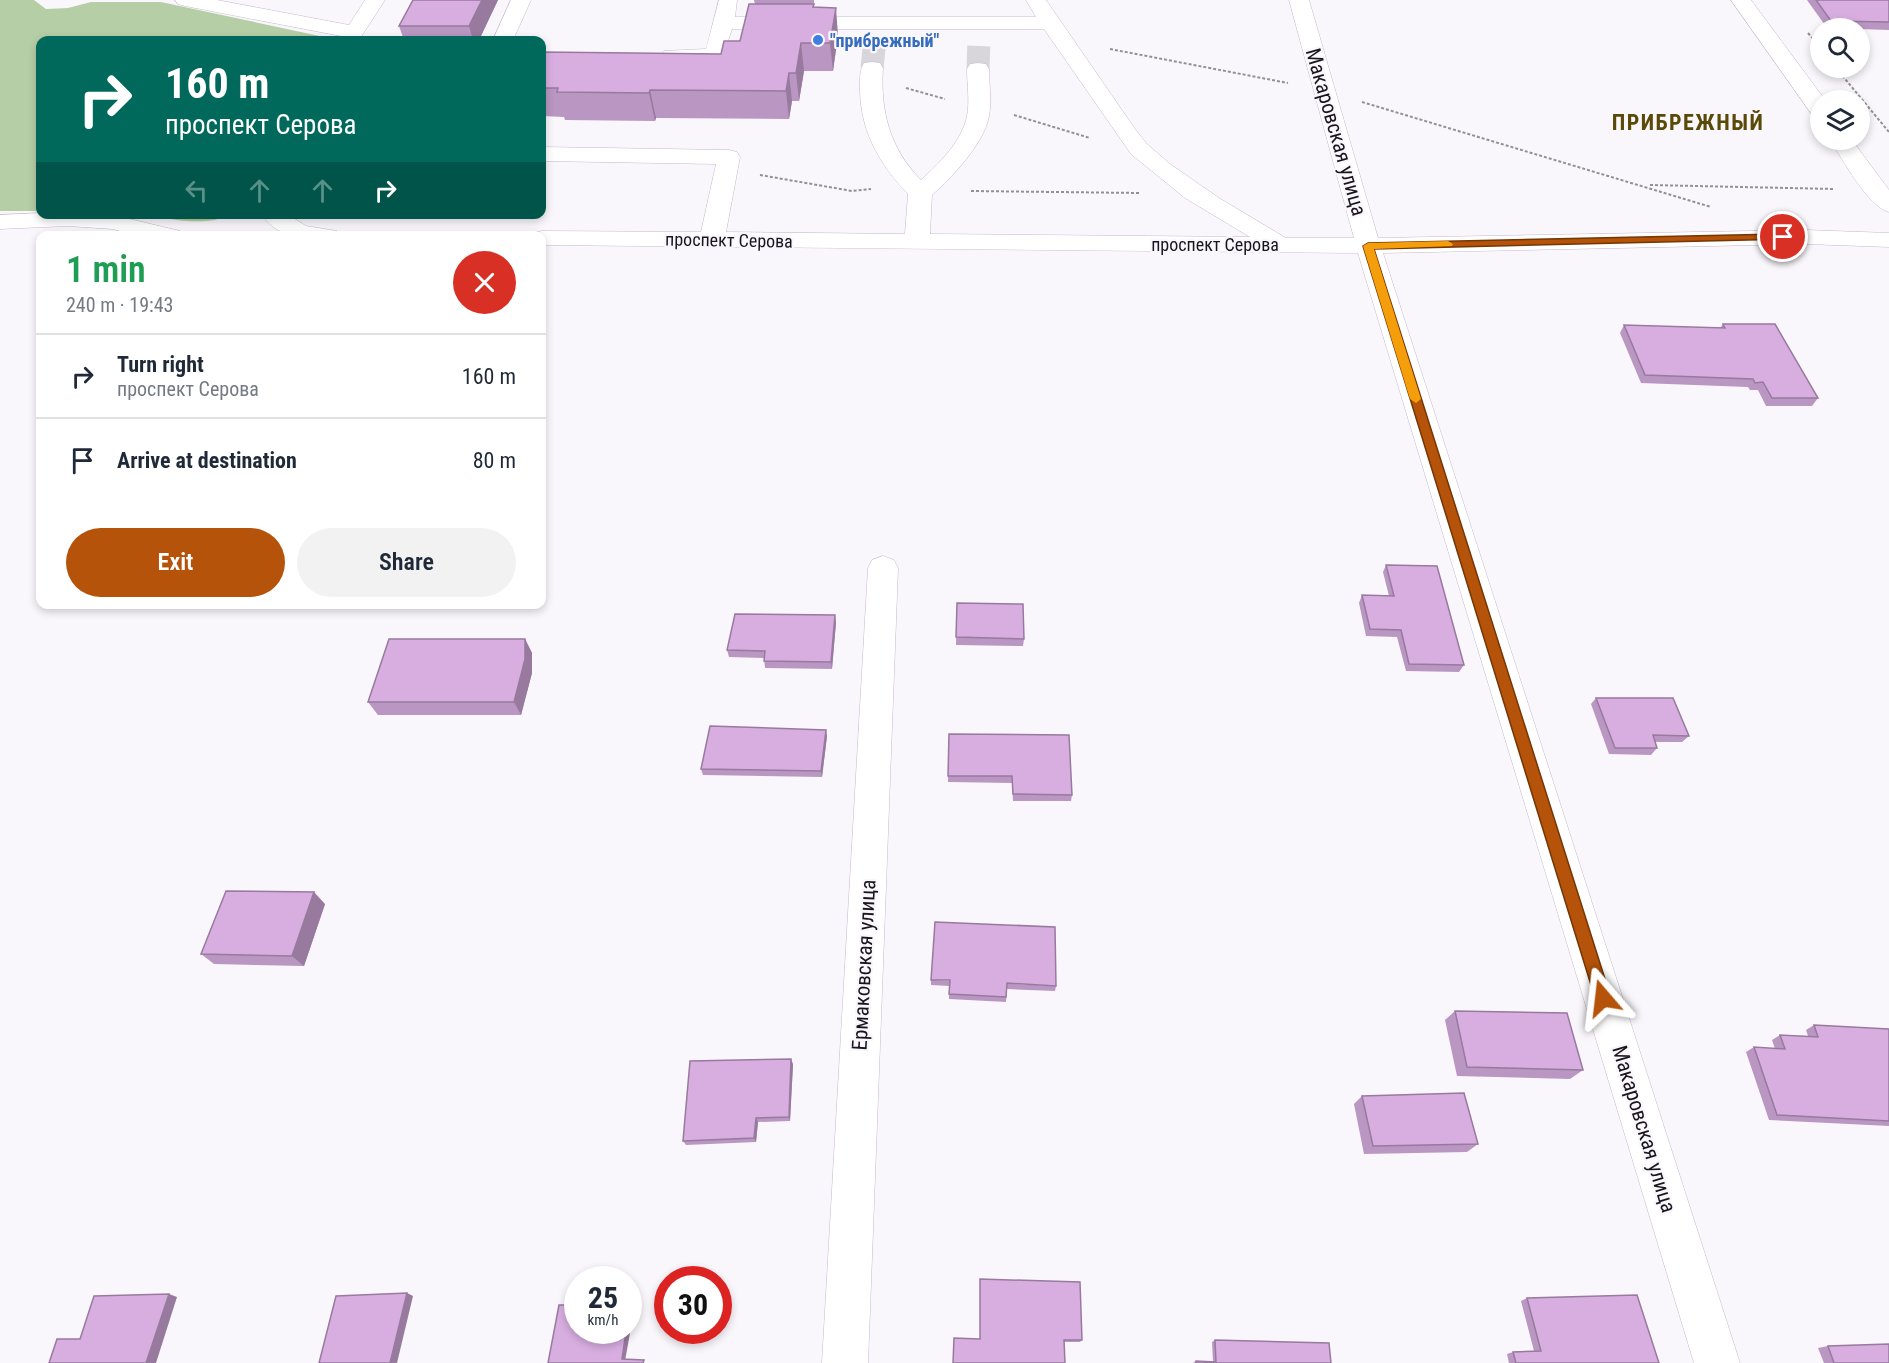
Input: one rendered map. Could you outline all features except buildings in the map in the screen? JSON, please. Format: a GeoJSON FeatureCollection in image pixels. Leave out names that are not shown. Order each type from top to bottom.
{"type":"FeatureCollection","features":[{"type":"Feature","properties":{"kind":"street"},"geometry":{"type":"LineString","coordinates":[[185,0],[351,36],[375,0]]}},
{"type":"Feature","properties":{"kind":"street"},"geometry":{"type":"LineString","coordinates":[[504,36],[521,0]]}},
{"type":"Feature","properties":{"kind":"street"},"geometry":{"type":"LineString","coordinates":[[645,55],[715,55],[728,0]]}},
{"type":"Feature","properties":{"kind":"street"},"geometry":{"type":"LineString","coordinates":[[1036,0],[1049,23],[1125,132],[1144,155],[1204,201],[1281,244]]}},
{"type":"Feature","properties":{"kind":"street","name":"Макаровская улица"},"geometry":{"type":"LineString","coordinates":[[1299,0],[1368,246],[1717,1363]]}},
{"type":"Feature","properties":{"kind":"street"},"geometry":{"type":"LineString","coordinates":[[1742,0],[1810,96]]}},
{"type":"Feature","properties":{"kind":"street"},"geometry":{"type":"LineString","coordinates":[[723,23],[875,20],[1049,23]]}},
{"type":"Feature","properties":{"kind":"street"},"geometry":{"type":"LineString","coordinates":[[872,68],[869,92],[882,144],[895,167],[920,193]]}},
{"type":"Feature","properties":{"kind":"street"},"geometry":{"type":"LineString","coordinates":[[917,242],[920,193],[956,159],[972,133],[978,116],[978,69]]}},
{"type":"Feature","properties":{"kind":"street"},"geometry":{"type":"LineString","coordinates":[[1848,150],[1882,198]]}},
{"type":"Feature","properties":{"kind":"street"},"geometry":{"type":"LineString","coordinates":[[546,154],[729,157],[712,240]]}},
{"type":"Feature","properties":{"kind":"street"},"geometry":{"type":"LineString","coordinates":[[0,222],[68,219],[113,222],[150,231]]}},
{"type":"Feature","properties":{"kind":"street"},"geometry":{"type":"LineString","coordinates":[[275,226],[302,231]]}},
{"type":"Feature","properties":{"kind":"street","name":"проспект Серова"},"geometry":{"type":"LineString","coordinates":[[546,238],[1368,246],[1806,237],[1889,240]]}},
{"type":"Feature","properties":{"kind":"street","name":"Ермаковская улица"},"geometry":{"type":"LineString","coordinates":[[845,1363],[884,568]]}},
{"type":"Feature","properties":{"kind":"path"},"geometry":{"type":"LineString","coordinates":[[1064,42],[1173,60],[1324,90],[1720,209]]}},
{"type":"Feature","properties":{"kind":"path"},"geometry":{"type":"LineString","coordinates":[[1844,78],[1889,132]]}},
{"type":"Feature","properties":{"kind":"path"},"geometry":{"type":"LineString","coordinates":[[1644,185],[1882,198]]}},
{"type":"Feature","properties":{"kind":"green space"},"geometry":{"type":"Polygon","coordinates":[[[0,0],[34,0],[46,9],[68,8],[91,2],[161,2],[320,36],[36,36],[36,211],[0,211],[0,0]]]}},
{"type":"Feature","properties":{"kind":"green space"},"geometry":{"type":"Polygon","coordinates":[[[171,219],[220,219],[210,221],[171,219]]]}},
{"type":"Feature","properties":{"kind":"tunnel"},"geometry":{"type":"LineString","coordinates":[[872,68],[875,39]]}},
{"type":"Feature","properties":{"kind":"tunnel"},"geometry":{"type":"LineString","coordinates":[[978,69],[979,40]]}},
{"type":"Feature","properties":{"kind":"slow traffic"},"geometry":{"type":"LineString","coordinates":[[1416,399],[1368,246],[1448,244]]}},
{"type":"Feature","properties":{"kind":"place","name":"\"прибрежный\""},"geometry":{"type":"Point","coordinates":[818,40]}},
{"type":"Feature","properties":{"kind":"district","name":"ПРИБРЕЖНЫЙ"},"geometry":{"type":"Point","coordinates":[1688,122]}},
{"type":"Feature","properties":{"kind":"route"},"geometry":{"type":"LineString","coordinates":[[1603,998],[1368,246],[1783,237]]}}]}
